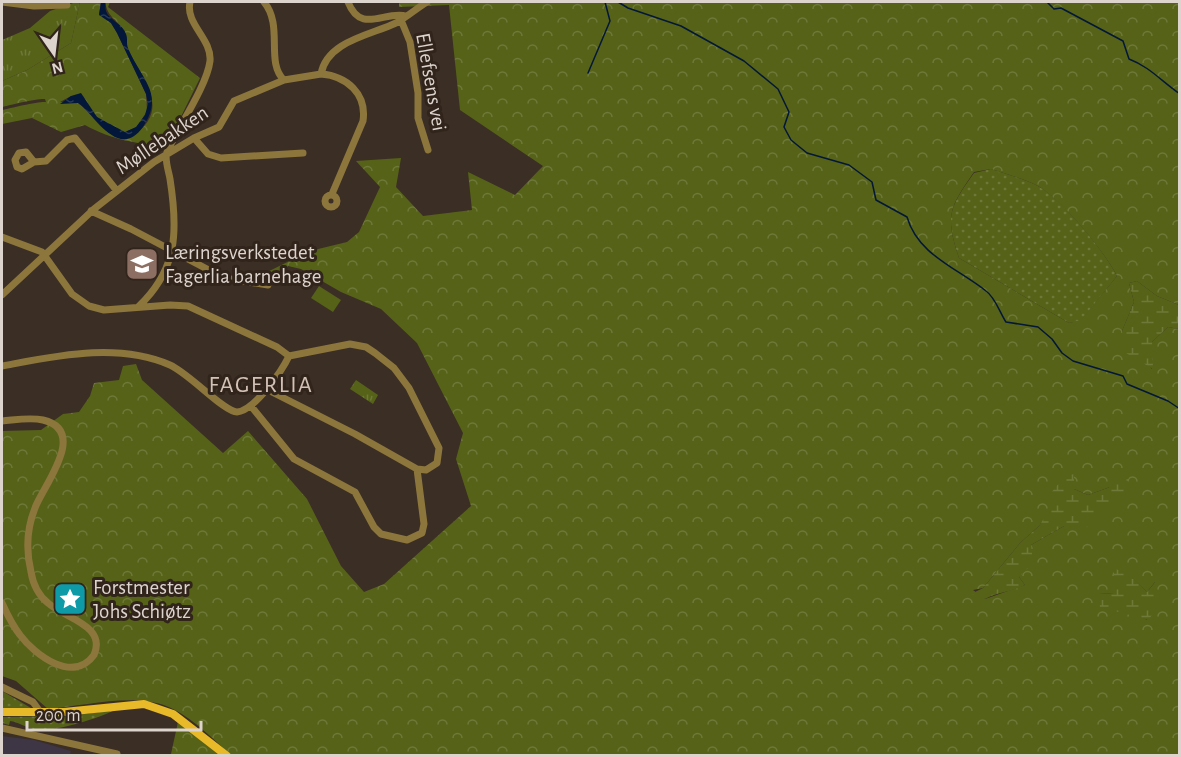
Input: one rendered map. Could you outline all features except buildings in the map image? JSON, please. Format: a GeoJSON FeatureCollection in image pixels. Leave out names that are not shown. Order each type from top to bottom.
{"type":"FeatureCollection","features":[{"type":"Feature","properties":{"kind":"main road"},"geometry":{"type":"LineString","coordinates":[[2,712],[41,713],[127,704],[154,706],[183,720],[227,756]]}},
{"type":"Feature","properties":{"kind":"street"},"geometry":{"type":"LineString","coordinates":[[2,2],[34,6],[67,5]]}},
{"type":"Feature","properties":{"kind":"street"},"geometry":{"type":"LineString","coordinates":[[139,306],[163,279],[172,250],[173,207],[166,153],[181,127],[210,62],[207,50],[189,13],[190,2]]}},
{"type":"Feature","properties":{"kind":"street"},"geometry":{"type":"LineString","coordinates":[[264,2],[274,18],[277,69],[284,80]]}},
{"type":"Feature","properties":{"kind":"street"},"geometry":{"type":"LineString","coordinates":[[348,2],[364,19],[374,21],[399,14],[403,18]]}},
{"type":"Feature","properties":{"kind":"street"},"geometry":{"type":"LineString","coordinates":[[332,195],[363,121],[364,110],[361,99],[350,84],[321,74],[328,58],[340,47],[403,18],[427,2]]}},
{"type":"Feature","properties":{"kind":"street","name":"Ellefsens vei"},"geometry":{"type":"LineString","coordinates":[[403,18],[410,42],[418,93],[418,118],[428,150]]}},
{"type":"Feature","properties":{"kind":"street","name":"Møllebakken"},"geometry":{"type":"LineString","coordinates":[[2,295],[91,212],[166,153],[219,127],[234,101],[284,80],[321,74]]}},
{"type":"Feature","properties":{"kind":"street","name":"Møllebakken"},"geometry":{"type":"LineString","coordinates":[[34,162],[41,163],[49,160],[67,140],[75,138],[117,191]]}},
{"type":"Feature","properties":{"kind":"street"},"geometry":{"type":"LineString","coordinates":[[194,138],[208,154],[221,158],[303,153]]}},
{"type":"Feature","properties":{"kind":"street"},"geometry":{"type":"LineString","coordinates":[[91,212],[172,250],[224,278],[268,285]]}},
{"type":"Feature","properties":{"kind":"street"},"geometry":{"type":"LineString","coordinates":[[2,237],[45,254],[70,291],[84,304],[104,310],[170,304],[193,307],[277,347],[289,357]]}},
{"type":"Feature","properties":{"kind":"street"},"geometry":{"type":"LineString","coordinates":[[2,366],[86,353],[140,356],[184,372],[229,411],[240,411],[251,406],[289,357],[350,344],[366,347],[390,364],[409,388],[439,448],[439,456],[434,466],[423,471],[417,470],[365,439],[266,389]]}},
{"type":"Feature","properties":{"kind":"street"},"geometry":{"type":"LineString","coordinates":[[251,406],[294,459],[355,492],[374,527],[385,536],[408,540],[422,533],[424,524],[417,470]]}},
{"type":"Feature","properties":{"kind":"street"},"geometry":{"type":"LineString","coordinates":[[2,421],[41,420],[54,426],[63,438],[63,453],[32,517],[28,543],[29,563],[37,591],[44,600],[91,630],[95,639],[94,655],[78,667],[66,667],[52,662],[21,638],[2,603]]}},
{"type":"Feature","properties":{"kind":"street"},"geometry":{"type":"LineString","coordinates":[[2,687],[33,702],[41,713]]}},
{"type":"Feature","properties":{"kind":"street"},"geometry":{"type":"LineString","coordinates":[[2,728],[117,754]]}},
{"type":"Feature","properties":{"kind":"shaded area"},"geometry":{"type":"Polygon","coordinates":[[[2,736],[34,740],[71,751],[70,755],[2,755],[2,736]]]}},
{"type":"Feature","properties":{"kind":"green space"},"geometry":{"type":"Polygon","coordinates":[[[80,2],[101,2],[99,14],[111,23],[117,33],[146,94],[147,111],[137,127],[125,132],[111,127],[100,119],[90,109],[83,96],[71,96],[60,102],[78,103],[100,126],[120,136],[131,137],[144,127],[150,116],[151,95],[128,49],[124,31],[108,11],[105,2],[110,2],[108,7],[200,78],[166,147],[115,137],[85,125],[61,132],[32,118],[2,124],[2,110],[46,102],[42,99],[2,107],[2,81],[27,70],[71,43],[80,2]]]}},
{"type":"Feature","properties":{"kind":"green space"},"geometry":{"type":"Polygon","coordinates":[[[80,2],[71,43],[27,70],[2,81],[2,40],[30,28],[50,11],[80,2]]]}},
{"type":"Feature","properties":{"kind":"green space"},"geometry":{"type":"Polygon","coordinates":[[[399,2],[1179,2],[1179,305],[1157,296],[1137,281],[1129,283],[1134,302],[1122,331],[1152,369],[1152,342],[1168,327],[1179,329],[1179,755],[232,756],[189,719],[159,704],[128,700],[48,709],[16,681],[2,676],[2,431],[41,430],[63,414],[79,412],[90,396],[94,383],[119,380],[123,366],[136,364],[142,380],[223,453],[248,431],[307,499],[341,566],[364,592],[384,584],[471,506],[456,459],[463,433],[417,343],[381,309],[341,292],[301,269],[288,266],[278,284],[251,280],[310,251],[347,242],[359,232],[380,187],[356,161],[401,158],[396,187],[423,216],[472,210],[468,172],[515,195],[543,166],[460,110],[449,5],[399,7],[399,2]],[[991,169],[974,172],[955,204],[951,222],[959,258],[1069,323],[1081,320],[1117,276],[1081,226],[1046,191],[1025,180],[991,169]],[[1123,476],[1110,487],[1088,495],[1074,489],[1074,478],[1039,526],[1020,543],[983,588],[973,590],[985,599],[1025,585],[1019,577],[1031,545],[1064,526],[1123,476]],[[1114,570],[1114,594],[1099,593],[1147,620],[1155,582],[1147,592],[1128,573],[1114,570]]]}},
{"type":"Feature","properties":{"kind":"green space"},"geometry":{"type":"Polygon","coordinates":[[[991,169],[1036,185],[1057,200],[1081,226],[1117,276],[1081,321],[1069,323],[959,258],[951,222],[955,204],[974,173],[991,169]]]}},
{"type":"Feature","properties":{"kind":"green space"},"geometry":{"type":"Polygon","coordinates":[[[1137,281],[1157,296],[1179,305],[1179,329],[1168,327],[1152,342],[1153,369],[1126,353],[1122,331],[1134,302],[1129,283],[1137,281]]]}},
{"type":"Feature","properties":{"kind":"green space"},"geometry":{"type":"Polygon","coordinates":[[[319,286],[341,300],[333,312],[311,298],[319,286]]]}},
{"type":"Feature","properties":{"kind":"green space"},"geometry":{"type":"Polygon","coordinates":[[[356,380],[378,395],[373,404],[350,389],[356,380]]]}},
{"type":"Feature","properties":{"kind":"green space"},"geometry":{"type":"Polygon","coordinates":[[[1074,474],[1074,489],[1088,495],[1110,487],[1123,476],[1129,477],[1122,500],[1084,529],[1064,526],[1031,545],[1033,563],[1019,577],[1025,585],[985,599],[971,594],[983,588],[1020,543],[1039,526],[1052,506],[1051,493],[1064,477],[1074,474]]]}},
{"type":"Feature","properties":{"kind":"green space"},"geometry":{"type":"Polygon","coordinates":[[[1114,569],[1128,572],[1147,592],[1156,581],[1156,610],[1148,620],[1100,607],[1099,593],[1114,594],[1114,569]]]}},
{"type":"Feature","properties":{"kind":"green space"},"geometry":{"type":"Polygon","coordinates":[[[2,691],[31,708],[2,708],[2,691]]]}},
{"type":"Feature","properties":{"kind":"green space"},"geometry":{"type":"Polygon","coordinates":[[[115,710],[53,729],[37,730],[10,721],[9,725],[2,723],[2,717],[69,716],[115,710]]]}},
{"type":"Feature","properties":{"kind":"green space"},"geometry":{"type":"Polygon","coordinates":[[[178,722],[222,755],[171,754],[178,722]]]}},
{"type":"Feature","properties":{"kind":"water"},"geometry":{"type":"Polygon","coordinates":[[[101,2],[105,2],[108,14],[122,27],[127,36],[128,48],[152,95],[152,105],[143,127],[134,136],[125,139],[116,138],[108,132],[78,103],[60,104],[71,96],[81,93],[97,117],[125,132],[136,127],[145,115],[148,104],[146,94],[117,33],[111,23],[99,15],[101,2]]]}},
{"type":"Feature","properties":{"kind":"waterway"},"geometry":{"type":"LineString","coordinates":[[588,73],[610,21],[605,2]]}},
{"type":"Feature","properties":{"kind":"waterway"},"geometry":{"type":"LineString","coordinates":[[618,2],[628,8],[681,26],[744,61],[778,89],[789,112],[784,127],[791,140],[807,153],[849,165],[872,182],[876,200],[907,217],[912,230],[929,251],[989,294],[1006,322],[1038,327],[1052,339],[1062,353],[1073,361],[1123,376],[1127,384],[1168,401],[1180,409]]}},
{"type":"Feature","properties":{"kind":"waterway"},"geometry":{"type":"LineString","coordinates":[[1047,2],[1054,9],[1061,8],[1123,41],[1129,59],[1149,70],[1180,94]]}},
{"type":"Feature","properties":{"kind":"place","name":"Læringsverkstedet Fagerlia barnehage"},"geometry":{"type":"Point","coordinates":[142,264]}},
{"type":"Feature","properties":{"kind":"place","name":"Forstmester Johs Schiøtz"},"geometry":{"type":"Point","coordinates":[70,599]}},
{"type":"Feature","properties":{"kind":"district","name":"FAGERLIA"},"geometry":{"type":"Point","coordinates":[261,385]}}]}
